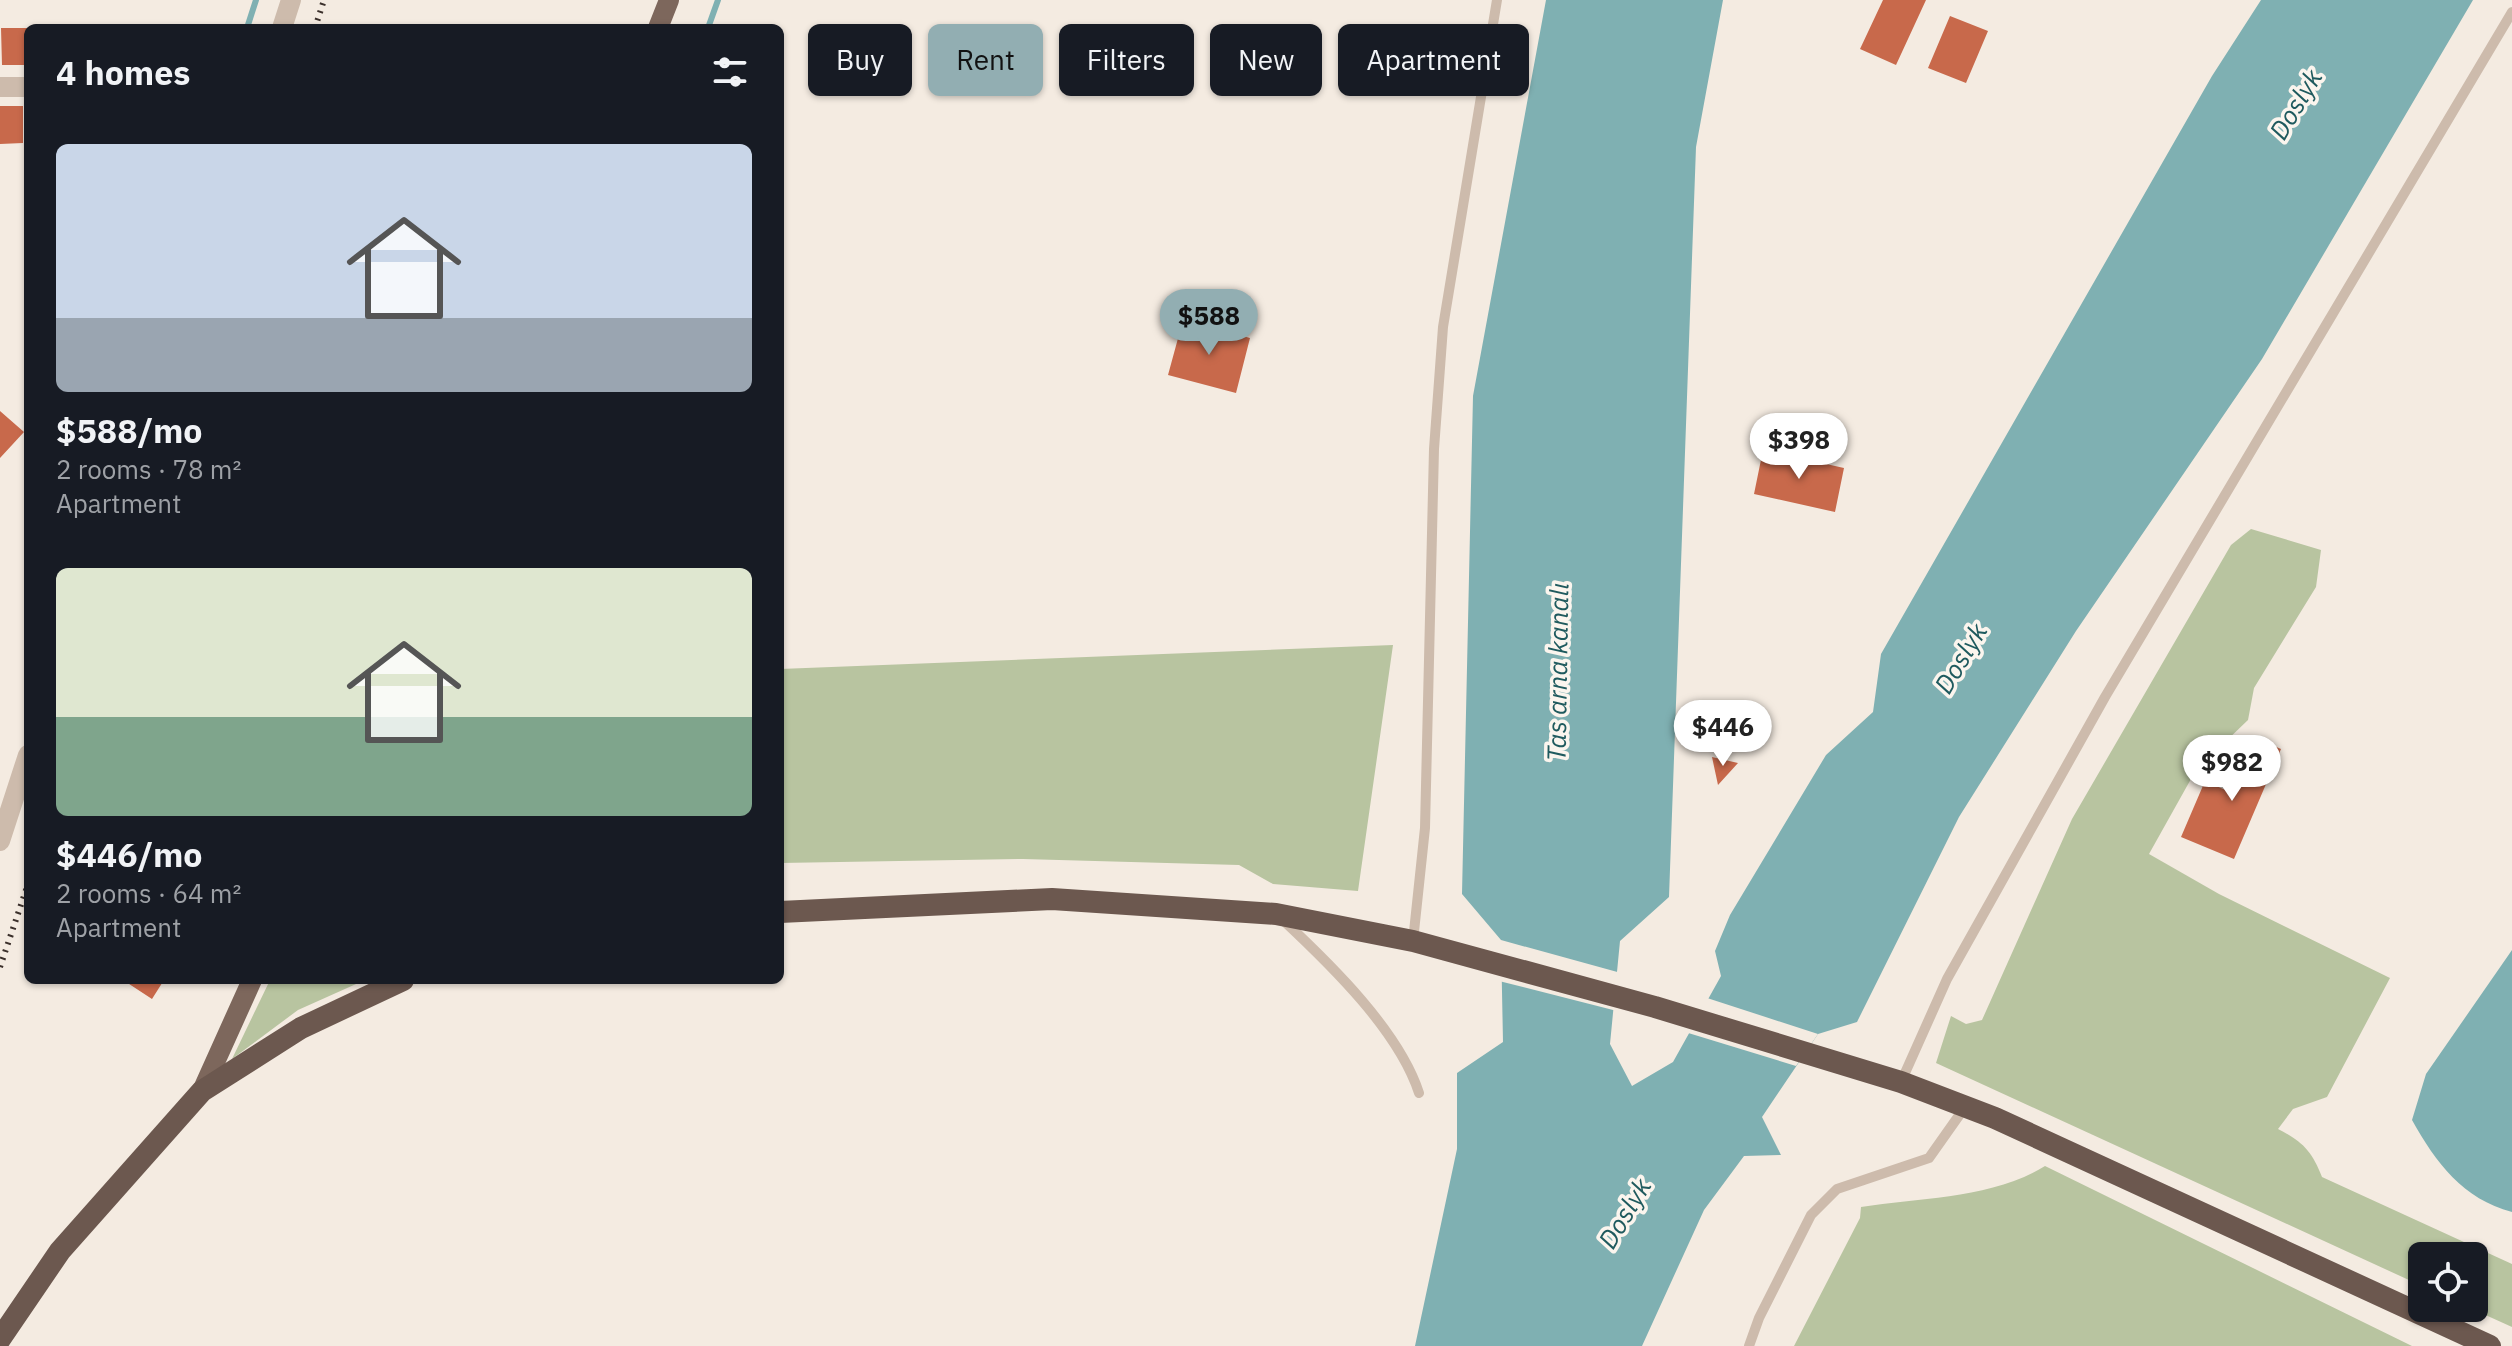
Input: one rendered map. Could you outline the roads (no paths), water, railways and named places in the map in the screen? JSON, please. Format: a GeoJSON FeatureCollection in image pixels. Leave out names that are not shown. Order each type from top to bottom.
{"type":"FeatureCollection","features":[{"type":"Feature","properties":{"kind":"highway"},"geometry":{"type":"LineString","coordinates":[[784,912],[1052,899],[1276,914],[1413,941],[1639,1002],[1901,1082],[1965,1107],[2490,1346]]}},
{"type":"Feature","properties":{"kind":"highway"},"geometry":{"type":"LineString","coordinates":[[0,1339],[60,1251],[202,1091],[301,1028],[394,984]]}},
{"type":"Feature","properties":{"kind":"main road"},"geometry":{"type":"LineString","coordinates":[[660,24],[669,0]]}},
{"type":"Feature","properties":{"kind":"main road"},"geometry":{"type":"LineString","coordinates":[[202,1091],[250,984]]}},
{"type":"Feature","properties":{"kind":"street"},"geometry":{"type":"LineString","coordinates":[[283,24],[291,0]]}},
{"type":"Feature","properties":{"kind":"street"},"geometry":{"type":"LineString","coordinates":[[0,87],[24,87]]}},
{"type":"Feature","properties":{"kind":"street"},"geometry":{"type":"LineString","coordinates":[[0,841],[24,767]]}},
{"type":"Feature","properties":{"kind":"lane"},"geometry":{"type":"LineString","coordinates":[[1413,941],[1425,828],[1434,449],[1443,327],[1497,0]]}},
{"type":"Feature","properties":{"kind":"lane"},"geometry":{"type":"LineString","coordinates":[[1901,1082],[1947,979],[2105,697],[2512,12]]}},
{"type":"Feature","properties":{"kind":"lane"},"geometry":{"type":"LineString","coordinates":[[1276,914],[1335,969],[1411,1067],[1419,1093]]}},
{"type":"Feature","properties":{"kind":"lane"},"geometry":{"type":"LineString","coordinates":[[1749,1346],[1759,1318],[1811,1215],[1837,1189],[1929,1158],[1965,1107]]}},
{"type":"Feature","properties":{"kind":"water"},"geometry":{"type":"Polygon","coordinates":[[[1546,0],[1723,0],[1696,147],[1669,897],[1620,941],[1610,1044],[1632,1086],[1673,1062],[1721,976],[1715,951],[1730,915],[1826,755],[1873,712],[1881,654],[2212,76],[2261,0],[2473,0],[2262,359],[2076,631],[1959,817],[1857,1022],[1818,1034],[1762,1117],[1781,1155],[1744,1156],[1704,1210],[1642,1346],[1415,1346],[1457,1149],[1457,1073],[1503,1042],[1501,940],[1462,894],[1473,396],[1546,0]]]}},
{"type":"Feature","properties":{"kind":"water"},"geometry":{"type":"Polygon","coordinates":[[[2512,950],[2512,1212],[2465,1189],[2441,1165],[2412,1120],[2426,1074],[2512,950]]]}},
{"type":"Feature","properties":{"kind":"waterway"},"geometry":{"type":"LineString","coordinates":[[248,24],[256,0]]}},
{"type":"Feature","properties":{"kind":"waterway"},"geometry":{"type":"LineString","coordinates":[[709,24],[718,0]]}},
{"type":"Feature","properties":{"kind":"railway"},"geometry":{"type":"LineString","coordinates":[[316,24],[324,0]]}},
{"type":"Feature","properties":{"kind":"railway"},"geometry":{"type":"LineString","coordinates":[[0,967],[24,896]]}},
{"type":"Feature","properties":{"kind":"water label","name":"Doslyk"},"geometry":{"type":"Point","coordinates":[2295,104]}},
{"type":"Feature","properties":{"kind":"water label","name":"Doslyk"},"geometry":{"type":"Point","coordinates":[1960,658]}},
{"type":"Feature","properties":{"kind":"water label","name":"Tas arna kanalı"},"geometry":{"type":"Point","coordinates":[1557,672]}},
{"type":"Feature","properties":{"kind":"water label","name":"Doslyk"},"geometry":{"type":"Point","coordinates":[1624,1213]}}]}
